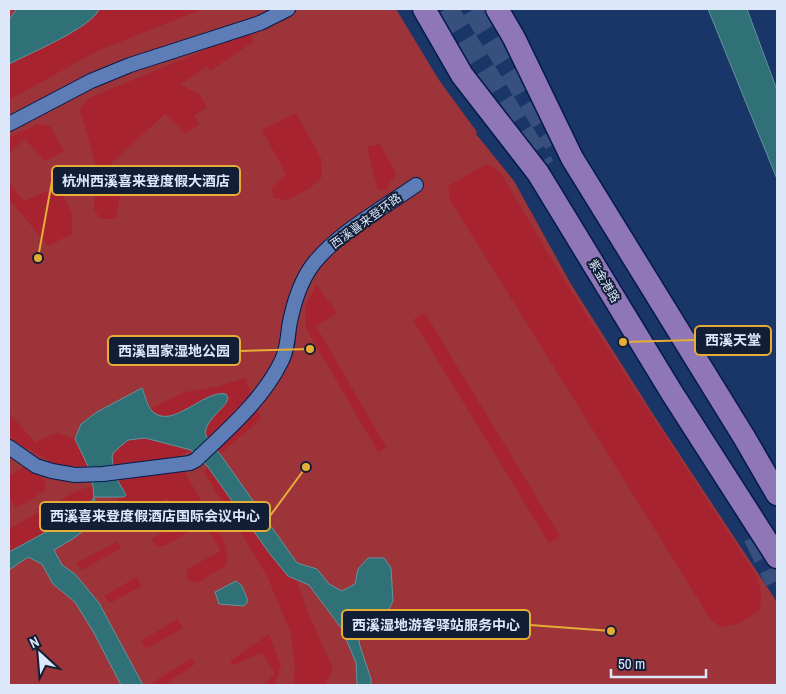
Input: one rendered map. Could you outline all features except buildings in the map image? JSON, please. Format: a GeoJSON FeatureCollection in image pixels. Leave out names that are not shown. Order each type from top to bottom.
{"type":"FeatureCollection","features":[{"type":"Feature","properties":{"kind":"main road","name":"紫金港路"},"geometry":{"type":"LineString","coordinates":[[424,9],[462,75],[538,173],[672,393],[777,557]]}},
{"type":"Feature","properties":{"kind":"main road"},"geometry":{"type":"LineString","coordinates":[[487,9],[540,93]]}},
{"type":"Feature","properties":{"kind":"main road"},"geometry":{"type":"LineString","coordinates":[[497,9],[514,38],[572,158],[734,420],[777,494]]}},
{"type":"Feature","properties":{"kind":"street"},"geometry":{"type":"LineString","coordinates":[[9,124],[58,97],[130,65],[260,24],[288,9]]}},
{"type":"Feature","properties":{"kind":"street","name":"西溪喜来登环路"},"geometry":{"type":"LineString","coordinates":[[9,448],[36,466],[52,472],[75,476],[190,464],[249,408],[268,385],[283,359],[294,306],[305,276],[314,263],[347,233],[416,186]]}},
{"type":"Feature","properties":{"kind":"shaded area"},"geometry":{"type":"Polygon","coordinates":[[[9,9],[396,9],[439,80],[477,132],[476,134],[514,181],[571,284],[653,414],[777,602],[777,685],[9,685],[9,9]]]}},
{"type":"Feature","properties":{"kind":"shaded area"},"geometry":{"type":"Polygon","coordinates":[[[17,9],[99,9],[85,24],[73,32],[9,64],[9,19],[17,9]]]}},
{"type":"Feature","properties":{"kind":"shaded area"},"geometry":{"type":"Polygon","coordinates":[[[99,9],[203,9],[99,50],[9,100],[9,64],[97,15],[99,9]]]}},
{"type":"Feature","properties":{"kind":"shaded area"},"geometry":{"type":"Polygon","coordinates":[[[708,9],[747,9],[777,90],[777,179],[708,9]]]}},
{"type":"Feature","properties":{"kind":"shaded area"},"geometry":{"type":"Polygon","coordinates":[[[249,32],[254,41],[210,71],[207,66],[180,85],[199,94],[207,107],[194,116],[200,124],[185,133],[165,114],[110,164],[123,179],[116,219],[100,219],[94,209],[96,166],[80,109],[89,98],[249,32]]]}},
{"type":"Feature","properties":{"kind":"shaded area"},"geometry":{"type":"Polygon","coordinates":[[[296,113],[321,158],[322,177],[309,189],[286,200],[274,198],[271,188],[286,174],[262,130],[296,113]]]}},
{"type":"Feature","properties":{"kind":"shaded area"},"geometry":{"type":"Polygon","coordinates":[[[37,124],[50,126],[64,151],[45,161],[25,139],[9,153],[9,138],[37,124]]]}},
{"type":"Feature","properties":{"kind":"shaded area"},"geometry":{"type":"Polygon","coordinates":[[[380,144],[396,174],[386,189],[378,191],[367,147],[380,144]]]}},
{"type":"Feature","properties":{"kind":"shaded area"},"geometry":{"type":"Polygon","coordinates":[[[487,164],[500,172],[570,290],[757,577],[761,593],[760,610],[740,623],[721,627],[711,620],[450,200],[448,186],[487,164]]]}},
{"type":"Feature","properties":{"kind":"shaded area"},"geometry":{"type":"Polygon","coordinates":[[[9,183],[24,201],[59,186],[72,214],[72,234],[48,246],[9,200],[9,183]]]}},
{"type":"Feature","properties":{"kind":"shaded area"},"geometry":{"type":"Polygon","coordinates":[[[316,284],[337,313],[316,326],[386,447],[378,452],[306,328],[305,308],[316,284]]]}},
{"type":"Feature","properties":{"kind":"shaded area"},"geometry":{"type":"Polygon","coordinates":[[[425,313],[560,536],[549,543],[413,320],[425,313]]]}},
{"type":"Feature","properties":{"kind":"shaded area"},"geometry":{"type":"Polygon","coordinates":[[[245,378],[261,419],[220,454],[205,433],[207,426],[226,403],[221,393],[169,416],[155,413],[150,409],[185,392],[220,386],[245,378]]]}},
{"type":"Feature","properties":{"kind":"shaded area"},"geometry":{"type":"Polygon","coordinates":[[[142,388],[150,409],[160,416],[178,413],[217,394],[226,394],[228,398],[226,403],[208,424],[206,429],[207,438],[297,563],[317,569],[329,584],[342,591],[355,584],[358,569],[368,558],[384,558],[391,568],[393,601],[389,609],[360,617],[356,622],[360,646],[371,679],[371,685],[357,685],[356,663],[342,629],[309,585],[288,576],[208,467],[191,450],[145,438],[128,440],[112,456],[118,481],[126,495],[124,497],[94,497],[88,466],[75,439],[81,424],[97,412],[142,388]]]}},
{"type":"Feature","properties":{"kind":"shaded area"},"geometry":{"type":"Polygon","coordinates":[[[9,413],[35,442],[57,433],[75,439],[88,466],[58,466],[13,440],[9,435],[9,413]]]}},
{"type":"Feature","properties":{"kind":"shaded area"},"geometry":{"type":"Polygon","coordinates":[[[145,438],[191,450],[176,458],[113,466],[115,453],[121,444],[145,438]]]}},
{"type":"Feature","properties":{"kind":"shaded area"},"geometry":{"type":"Polygon","coordinates":[[[23,467],[45,479],[45,490],[24,504],[15,507],[9,497],[9,476],[23,467]]]}},
{"type":"Feature","properties":{"kind":"shaded area"},"geometry":{"type":"Polygon","coordinates":[[[208,467],[270,554],[288,576],[296,579],[306,608],[333,669],[325,685],[293,685],[295,670],[291,633],[267,576],[204,472],[208,467]]]}},
{"type":"Feature","properties":{"kind":"shaded area"},"geometry":{"type":"Polygon","coordinates":[[[184,471],[224,540],[227,552],[226,565],[197,583],[187,579],[187,569],[221,551],[204,523],[166,545],[157,547],[151,540],[181,519],[167,498],[128,518],[121,509],[117,497],[124,497],[125,492],[118,481],[184,471]]]}},
{"type":"Feature","properties":{"kind":"shaded area"},"geometry":{"type":"Polygon","coordinates":[[[93,486],[94,497],[83,516],[48,531],[9,552],[9,529],[79,490],[93,486]]]}},
{"type":"Feature","properties":{"kind":"shaded area"},"geometry":{"type":"Polygon","coordinates":[[[94,497],[100,518],[74,538],[54,550],[62,565],[75,574],[99,603],[143,685],[121,685],[94,633],[75,602],[53,584],[42,564],[28,557],[9,570],[9,552],[48,531],[83,516],[94,497]]]}},
{"type":"Feature","properties":{"kind":"shaded area"},"geometry":{"type":"Polygon","coordinates":[[[117,542],[121,548],[82,570],[76,563],[117,542]]]}},
{"type":"Feature","properties":{"kind":"shaded area"},"geometry":{"type":"Polygon","coordinates":[[[137,577],[142,586],[110,603],[104,596],[137,577]]]}},
{"type":"Feature","properties":{"kind":"shaded area"},"geometry":{"type":"Polygon","coordinates":[[[236,581],[242,586],[248,601],[244,606],[219,604],[215,592],[236,581]]]}},
{"type":"Feature","properties":{"kind":"shaded area"},"geometry":{"type":"Polygon","coordinates":[[[177,619],[183,628],[146,649],[141,641],[177,619]]]}},
{"type":"Feature","properties":{"kind":"shaded area"},"geometry":{"type":"Polygon","coordinates":[[[269,634],[281,667],[274,685],[265,685],[275,673],[262,653],[233,665],[230,661],[269,634]]]}},
{"type":"Feature","properties":{"kind":"shaded area"},"geometry":{"type":"Polygon","coordinates":[[[192,658],[195,664],[164,685],[154,685],[152,683],[192,658]]]}},
{"type":"Feature","properties":{"kind":"tunnel"},"geometry":{"type":"LineString","coordinates":[[446,9],[543,167]]}},
{"type":"Feature","properties":{"kind":"tunnel"},"geometry":{"type":"LineString","coordinates":[[474,9],[556,143]]}},
{"type":"Feature","properties":{"kind":"tunnel"},"geometry":{"type":"LineString","coordinates":[[755,536],[777,581]]}},
{"type":"Feature","properties":{"kind":"place","name":"杭州西溪喜来登度假大酒店"},"geometry":{"type":"Point","coordinates":[38,258]}},
{"type":"Feature","properties":{"kind":"place","name":"西溪天堂"},"geometry":{"type":"Point","coordinates":[623,342]}},
{"type":"Feature","properties":{"kind":"place","name":"西溪国家湿地公园"},"geometry":{"type":"Point","coordinates":[310,349]}},
{"type":"Feature","properties":{"kind":"place","name":"西溪喜来登度假酒店国际会议中心"},"geometry":{"type":"Point","coordinates":[306,467]}},
{"type":"Feature","properties":{"kind":"place","name":"西溪湿地游客驿站服务中心"},"geometry":{"type":"Point","coordinates":[611,631]}}]}
